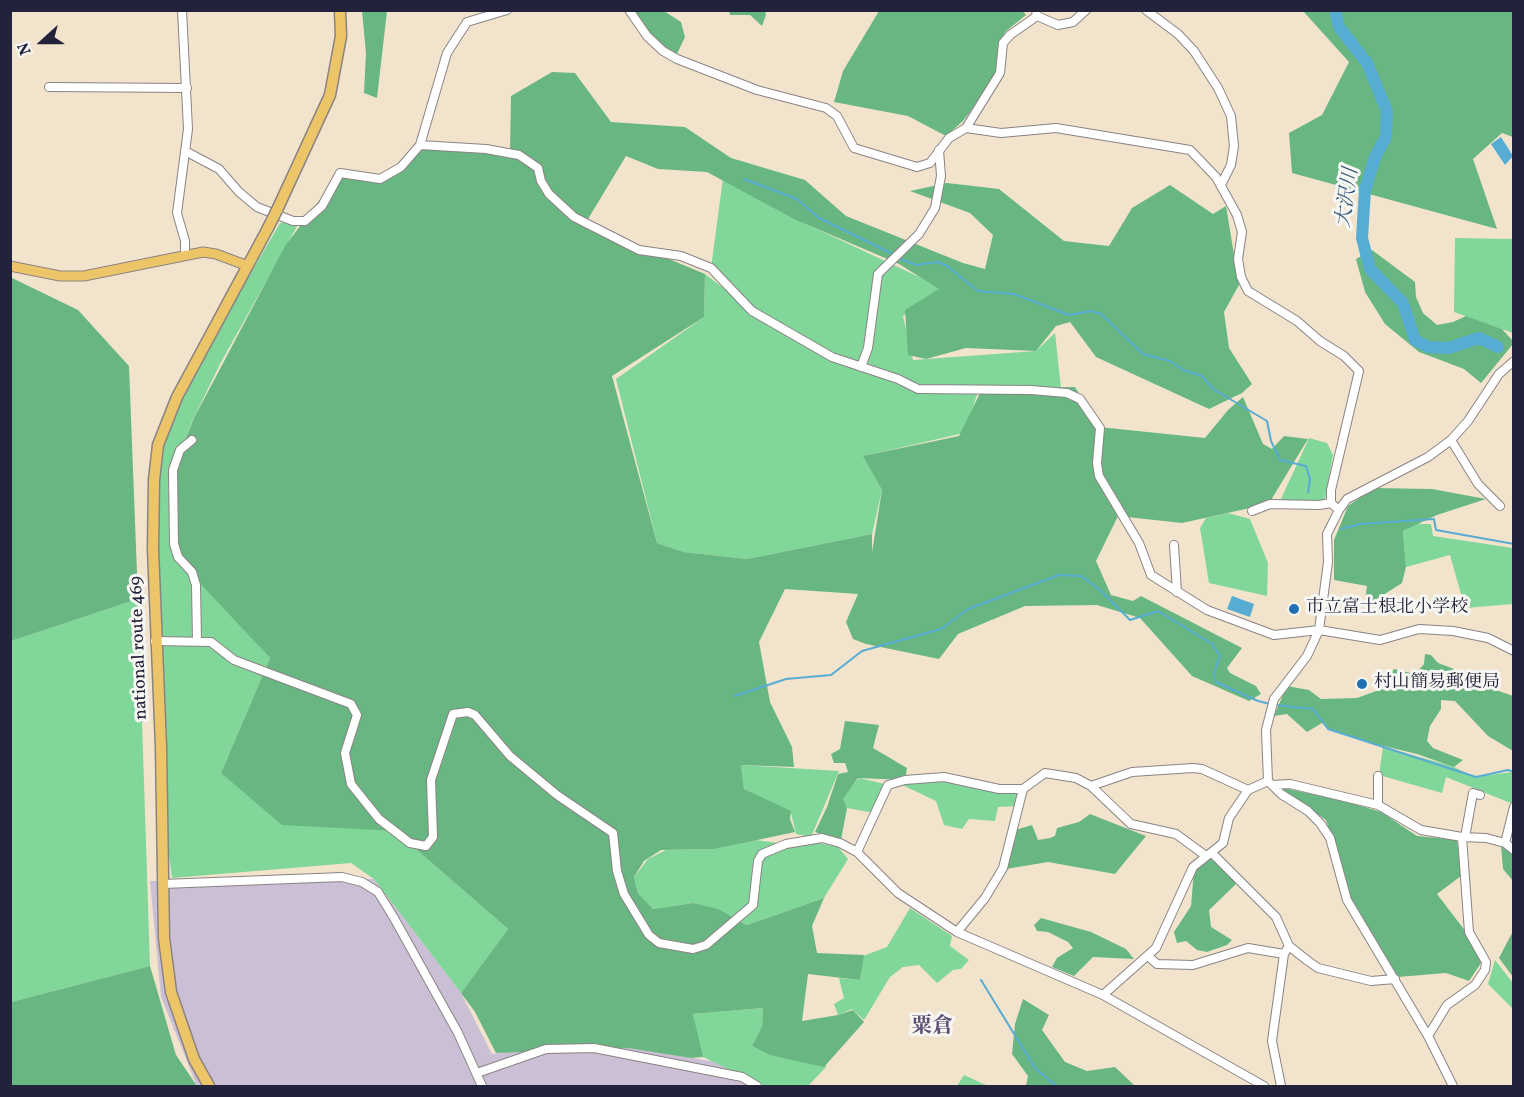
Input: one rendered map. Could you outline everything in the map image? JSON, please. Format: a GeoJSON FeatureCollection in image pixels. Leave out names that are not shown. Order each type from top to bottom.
{"type":"FeatureCollection","features":[{"type":"Feature","properties":{"kind":"highway","name":"national route 469"},"geometry":{"type":"LineString","coordinates":[[209,1086],[194,1059],[171,992],[164,938],[153,542],[154,480],[158,446],[177,397],[268,228],[330,95],[341,36],[340,10]]}},
{"type":"Feature","properties":{"kind":"main road"},"geometry":{"type":"LineString","coordinates":[[10,266],[60,276],[84,276],[185,255],[216,254],[248,266]]}},
{"type":"Feature","properties":{"kind":"street"},"geometry":{"type":"LineString","coordinates":[[182,10],[187,88],[187,152],[177,213],[186,242],[185,255]]}},
{"type":"Feature","properties":{"kind":"street"},"geometry":{"type":"LineString","coordinates":[[187,152],[219,169],[239,192],[257,207],[293,221],[305,222],[322,206],[340,172],[380,179],[401,167],[420,145],[447,53],[467,22],[507,10]]}},
{"type":"Feature","properties":{"kind":"street"},"geometry":{"type":"LineString","coordinates":[[629,10],[647,36],[663,51],[757,90],[826,108],[837,116],[854,148],[917,167],[930,162],[949,138],[966,128],[1000,73],[1003,43],[1010,35],[1036,13],[1053,23],[1065,25],[1073,22],[1086,10]]}},
{"type":"Feature","properties":{"kind":"street"},"geometry":{"type":"LineString","coordinates":[[1146,10],[1178,34],[1194,51],[1218,88],[1231,116],[1234,146],[1231,165],[1221,185]]}},
{"type":"Feature","properties":{"kind":"street"},"geometry":{"type":"LineString","coordinates":[[49,87],[187,88]]}},
{"type":"Feature","properties":{"kind":"street"},"geometry":{"type":"LineString","coordinates":[[966,128],[1001,133],[1056,128],[1176,147],[1190,150],[1197,156],[1221,185],[1237,215],[1242,232],[1238,259],[1241,277],[1248,291],[1297,321],[1320,341],[1344,356],[1359,371],[1331,490],[1331,503]]}},
{"type":"Feature","properties":{"kind":"street"},"geometry":{"type":"LineString","coordinates":[[420,145],[486,149],[519,155],[538,168],[541,181],[549,194],[574,217],[639,250],[681,256],[711,268],[752,311],[832,357],[898,379],[918,389],[1031,390],[1067,393],[1080,399],[1100,428],[1097,463],[1103,486],[1139,543],[1151,575],[1207,610],[1274,635],[1319,630],[1380,640],[1419,629],[1453,631],[1488,638],[1514,651]]}},
{"type":"Feature","properties":{"kind":"street"},"geometry":{"type":"LineString","coordinates":[[861,367],[868,348],[878,274],[919,234],[935,208],[941,176],[939,150]]}},
{"type":"Feature","properties":{"kind":"street"},"geometry":{"type":"LineString","coordinates":[[1453,1086],[1428,1036],[1347,900],[1330,838],[1308,811],[1270,783],[1266,730],[1274,699],[1307,656],[1319,630],[1328,562],[1327,534],[1339,510],[1347,500],[1428,457],[1451,440],[1468,421],[1499,374],[1514,361]]}},
{"type":"Feature","properties":{"kind":"street"},"geometry":{"type":"LineString","coordinates":[[192,440],[180,450],[173,470],[174,544],[178,557],[192,572],[196,585],[197,640]]}},
{"type":"Feature","properties":{"kind":"street"},"geometry":{"type":"LineString","coordinates":[[1451,440],[1478,484],[1500,506]]}},
{"type":"Feature","properties":{"kind":"street"},"geometry":{"type":"LineString","coordinates":[[1252,511],[1270,504],[1331,503],[1339,510]]}},
{"type":"Feature","properties":{"kind":"street"},"geometry":{"type":"LineString","coordinates":[[1174,545],[1176,592]]}},
{"type":"Feature","properties":{"kind":"street"},"geometry":{"type":"LineString","coordinates":[[155,641],[197,640],[219,646],[241,663],[351,704],[357,715],[345,753],[351,784],[379,819],[410,843],[421,847],[431,843],[433,837],[431,780],[453,714],[468,712],[475,715],[510,756],[557,795],[614,833],[617,871],[624,894],[649,935],[659,943],[693,949],[706,945],[753,905],[758,861],[768,850],[812,838],[840,843],[857,852],[898,893],[957,932],[1103,995],[1264,1086]]}},
{"type":"Feature","properties":{"kind":"street"},"geometry":{"type":"LineString","coordinates":[[1091,786],[1132,771],[1193,768],[1202,769],[1248,790]]}},
{"type":"Feature","properties":{"kind":"street"},"geometry":{"type":"LineString","coordinates":[[857,852],[888,785],[905,780],[944,777],[999,789],[1023,789],[1045,774],[1076,778],[1091,786],[1131,824],[1176,834],[1209,855],[1276,917],[1289,946],[1308,961],[1327,971],[1371,981],[1395,979]]}},
{"type":"Feature","properties":{"kind":"street"},"geometry":{"type":"LineString","coordinates":[[1378,776],[1378,806]]}},
{"type":"Feature","properties":{"kind":"street"},"geometry":{"type":"LineString","coordinates":[[1103,995],[1149,957],[1156,948],[1193,867],[1223,843],[1228,818],[1248,790],[1270,783],[1290,784],[1378,806],[1421,830],[1463,837],[1486,838],[1505,843],[1514,850]]}},
{"type":"Feature","properties":{"kind":"street"},"geometry":{"type":"LineString","coordinates":[[957,932],[985,898],[1004,868],[1021,807],[1023,789]]}},
{"type":"Feature","properties":{"kind":"street"},"geometry":{"type":"LineString","coordinates":[[1428,1036],[1447,1005],[1475,985],[1485,970],[1486,962],[1469,932],[1463,837],[1473,793],[1480,795]]}},
{"type":"Feature","properties":{"kind":"street"},"geometry":{"type":"LineString","coordinates":[[1505,843],[1514,807]]}},
{"type":"Feature","properties":{"kind":"street"},"geometry":{"type":"LineString","coordinates":[[163,884],[342,877],[362,882],[378,892],[458,1033],[482,1086]]}},
{"type":"Feature","properties":{"kind":"street"},"geometry":{"type":"LineString","coordinates":[[1281,1086],[1272,1041],[1284,954],[1289,946]]}},
{"type":"Feature","properties":{"kind":"street"},"geometry":{"type":"LineString","coordinates":[[1149,957],[1157,964],[1194,965],[1248,948],[1284,954]]}},
{"type":"Feature","properties":{"kind":"street"},"geometry":{"type":"LineString","coordinates":[[477,1073],[546,1049],[594,1048],[742,1077],[757,1086]]}},
{"type":"Feature","properties":{"kind":"shaded area"},"geometry":{"type":"Polygon","coordinates":[[[374,879],[461,993],[492,1054],[593,1042],[760,1069],[771,1086],[197,1086],[161,997],[150,881],[374,879]]]}},
{"type":"Feature","properties":{"kind":"green space"},"geometry":{"type":"Polygon","coordinates":[[[1022,10],[1026,15],[1005,32],[1001,71],[963,121],[946,136],[908,116],[834,102],[843,71],[879,11],[1022,10]]]}},
{"type":"Feature","properties":{"kind":"green space"},"geometry":{"type":"Polygon","coordinates":[[[362,11],[387,11],[377,98],[364,93],[366,53],[362,11]]]}},
{"type":"Feature","properties":{"kind":"green space"},"geometry":{"type":"Polygon","coordinates":[[[629,11],[664,11],[681,22],[685,37],[677,54],[656,41],[629,11]]]}},
{"type":"Feature","properties":{"kind":"green space"},"geometry":{"type":"Polygon","coordinates":[[[729,11],[765,11],[766,15],[762,26],[750,15],[730,15],[729,11]]]}},
{"type":"Feature","properties":{"kind":"green space"},"geometry":{"type":"Polygon","coordinates":[[[1303,11],[1513,11],[1513,137],[1502,133],[1473,159],[1497,229],[1292,173],[1289,133],[1322,115],[1349,62],[1303,11]]]}},
{"type":"Feature","properties":{"kind":"green space"},"geometry":{"type":"Polygon","coordinates":[[[552,72],[575,73],[611,122],[685,127],[731,158],[805,180],[846,216],[963,263],[985,269],[993,235],[970,213],[910,191],[947,183],[999,189],[1064,241],[1109,246],[1132,208],[1170,185],[1213,214],[1226,206],[1239,285],[1224,312],[1229,348],[1252,384],[1242,393],[1209,409],[1096,357],[1070,322],[1056,326],[1036,351],[966,348],[926,359],[908,355],[905,310],[939,289],[899,264],[794,219],[707,172],[658,169],[626,156],[585,224],[705,274],[704,317],[612,376],[657,543],[684,552],[747,559],[872,534],[872,552],[882,490],[863,456],[959,436],[982,389],[1075,387],[1099,427],[1205,438],[1228,410],[1243,397],[1263,444],[1272,449],[1284,436],[1308,439],[1271,500],[1250,508],[1182,523],[1118,516],[1096,561],[1111,595],[1133,601],[1141,596],[1242,648],[1227,668],[1230,673],[1256,686],[1261,694],[1249,701],[1192,676],[1140,618],[1097,605],[1025,606],[958,634],[939,659],[866,644],[853,639],[846,622],[858,594],[785,589],[759,642],[770,702],[792,747],[794,767],[741,765],[744,789],[791,811],[790,819],[795,832],[715,849],[661,850],[644,861],[634,877],[638,893],[653,909],[693,903],[718,909],[747,925],[824,898],[812,926],[817,953],[864,955],[860,980],[808,974],[802,1021],[853,1010],[864,1022],[824,1067],[769,1055],[752,1046],[762,1026],[763,1008],[693,1014],[703,1057],[691,1058],[628,1048],[496,1053],[475,1012],[461,993],[508,929],[395,831],[282,825],[221,773],[270,658],[195,578],[174,544],[173,470],[194,418],[285,246],[340,173],[376,178],[401,167],[422,141],[531,161],[510,152],[511,96],[552,72]]]}},
{"type":"Feature","properties":{"kind":"green space"},"geometry":{"type":"Polygon","coordinates":[[[723,178],[785,214],[949,291],[903,316],[913,360],[1036,351],[1055,333],[1061,388],[979,389],[964,433],[864,456],[882,490],[872,534],[747,559],[684,552],[657,543],[616,379],[704,317],[705,274],[735,297],[711,268],[723,178]]]}},
{"type":"Feature","properties":{"kind":"green space"},"geometry":{"type":"Polygon","coordinates":[[[300,221],[220,364],[191,424],[168,488],[178,557],[270,658],[221,773],[395,831],[508,929],[461,993],[374,879],[351,863],[172,878],[161,794],[154,477],[173,407],[280,223],[300,221]]]}},
{"type":"Feature","properties":{"kind":"green space"},"geometry":{"type":"Polygon","coordinates":[[[1455,238],[1513,239],[1513,333],[1454,312],[1455,238]]]}},
{"type":"Feature","properties":{"kind":"green space"},"geometry":{"type":"Polygon","coordinates":[[[1372,250],[1415,282],[1416,297],[1423,313],[1437,325],[1453,322],[1466,316],[1502,329],[1513,341],[1513,344],[1481,383],[1464,369],[1419,352],[1385,324],[1365,292],[1356,259],[1372,250]]]}},
{"type":"Feature","properties":{"kind":"green space"},"geometry":{"type":"Polygon","coordinates":[[[10,277],[78,310],[129,366],[138,599],[11,641],[10,277]]]}},
{"type":"Feature","properties":{"kind":"green space"},"geometry":{"type":"Polygon","coordinates":[[[1309,438],[1327,443],[1333,455],[1325,499],[1318,503],[1280,501],[1309,438]]]}},
{"type":"Feature","properties":{"kind":"green space"},"geometry":{"type":"Polygon","coordinates":[[[1374,488],[1432,489],[1486,499],[1437,515],[1403,531],[1406,567],[1402,583],[1364,607],[1367,586],[1334,580],[1334,540],[1348,506],[1374,488]]]}},
{"type":"Feature","properties":{"kind":"green space"},"geometry":{"type":"Polygon","coordinates":[[[1228,513],[1250,519],[1268,563],[1267,596],[1209,583],[1200,528],[1206,518],[1228,513]]]}},
{"type":"Feature","properties":{"kind":"green space"},"geometry":{"type":"Polygon","coordinates":[[[1417,524],[1431,524],[1433,536],[1513,548],[1513,604],[1465,608],[1450,555],[1406,567],[1403,531],[1417,524]]]}},
{"type":"Feature","properties":{"kind":"green space"},"geometry":{"type":"Polygon","coordinates":[[[138,599],[150,966],[11,1002],[11,641],[138,599]]]}},
{"type":"Feature","properties":{"kind":"green space"},"geometry":{"type":"Polygon","coordinates":[[[1425,654],[1431,655],[1438,663],[1454,669],[1459,677],[1513,696],[1513,751],[1488,736],[1455,701],[1441,700],[1441,709],[1430,726],[1427,741],[1433,748],[1463,760],[1454,767],[1417,754],[1363,741],[1329,729],[1322,723],[1307,732],[1287,714],[1274,716],[1287,686],[1309,690],[1321,699],[1357,698],[1379,690],[1394,669],[1415,674],[1424,664],[1425,654]]]}},
{"type":"Feature","properties":{"kind":"green space"},"geometry":{"type":"Polygon","coordinates":[[[845,721],[879,725],[873,748],[907,768],[905,780],[858,778],[843,799],[847,808],[841,840],[815,832],[827,807],[838,774],[848,772],[845,763],[834,763],[831,754],[840,749],[845,721]]]}},
{"type":"Feature","properties":{"kind":"green space"},"geometry":{"type":"Polygon","coordinates":[[[1383,747],[1452,766],[1474,777],[1513,772],[1513,804],[1446,777],[1442,793],[1379,775],[1383,747]]]}},
{"type":"Feature","properties":{"kind":"green space"},"geometry":{"type":"Polygon","coordinates":[[[741,765],[839,771],[811,837],[796,834],[791,813],[744,789],[741,765]]]}},
{"type":"Feature","properties":{"kind":"green space"},"geometry":{"type":"Polygon","coordinates":[[[859,778],[889,785],[874,813],[847,808],[841,799],[859,778]]]}},
{"type":"Feature","properties":{"kind":"green space"},"geometry":{"type":"Polygon","coordinates":[[[939,778],[1022,790],[1021,806],[998,807],[995,821],[969,819],[962,829],[944,825],[936,801],[896,782],[939,778]]]}},
{"type":"Feature","properties":{"kind":"green space"},"geometry":{"type":"Polygon","coordinates":[[[1282,789],[1381,812],[1417,836],[1457,840],[1461,876],[1437,894],[1466,932],[1481,963],[1469,981],[1446,973],[1398,977],[1349,897],[1326,820],[1282,789]]]}},
{"type":"Feature","properties":{"kind":"green space"},"geometry":{"type":"Polygon","coordinates":[[[1090,814],[1146,836],[1115,874],[1048,862],[1006,869],[1015,830],[1032,825],[1038,840],[1050,838],[1055,836],[1057,828],[1079,822],[1090,814]]]}},
{"type":"Feature","properties":{"kind":"green space"},"geometry":{"type":"Polygon","coordinates":[[[756,840],[793,845],[814,842],[838,847],[848,859],[824,898],[747,925],[736,918],[693,903],[653,909],[638,893],[634,877],[648,859],[666,850],[715,849],[756,840]]]}},
{"type":"Feature","properties":{"kind":"green space"},"geometry":{"type":"Polygon","coordinates":[[[1501,846],[1513,853],[1513,881],[1503,869],[1501,846]]]}},
{"type":"Feature","properties":{"kind":"green space"},"geometry":{"type":"Polygon","coordinates":[[[1211,859],[1232,876],[1236,884],[1209,910],[1211,927],[1232,940],[1227,945],[1207,952],[1197,950],[1186,941],[1177,943],[1174,932],[1191,906],[1194,870],[1211,859]]]}},
{"type":"Feature","properties":{"kind":"green space"},"geometry":{"type":"Polygon","coordinates":[[[910,908],[952,936],[950,946],[969,960],[961,969],[953,970],[937,983],[919,965],[903,967],[890,977],[864,1020],[852,1009],[838,1015],[834,1004],[844,998],[839,978],[860,980],[863,956],[887,947],[910,908]]]}},
{"type":"Feature","properties":{"kind":"green space"},"geometry":{"type":"Polygon","coordinates":[[[1041,918],[1091,932],[1126,949],[1134,959],[1093,957],[1074,976],[1052,967],[1057,958],[1073,948],[1068,942],[1048,932],[1037,931],[1034,925],[1041,918]]]}},
{"type":"Feature","properties":{"kind":"green space"},"geometry":{"type":"Polygon","coordinates":[[[1513,931],[1513,977],[1499,958],[1513,931]]]}},
{"type":"Feature","properties":{"kind":"green space"},"geometry":{"type":"Polygon","coordinates":[[[1495,960],[1513,983],[1513,1009],[1488,984],[1495,960]]]}},
{"type":"Feature","properties":{"kind":"green space"},"geometry":{"type":"Polygon","coordinates":[[[150,966],[176,1055],[197,1086],[11,1086],[11,1002],[150,966]]]}},
{"type":"Feature","properties":{"kind":"green space"},"geometry":{"type":"Polygon","coordinates":[[[1023,999],[1049,1015],[1042,1030],[1065,1062],[1087,1071],[1115,1067],[1135,1086],[1026,1086],[1028,1076],[1012,1054],[1015,1024],[1023,999]]]}},
{"type":"Feature","properties":{"kind":"green space"},"geometry":{"type":"Polygon","coordinates":[[[763,1008],[762,1026],[752,1046],[769,1055],[827,1066],[808,1086],[763,1086],[701,1056],[693,1014],[763,1008]]]}},
{"type":"Feature","properties":{"kind":"green space"},"geometry":{"type":"Polygon","coordinates":[[[964,1075],[988,1086],[957,1086],[964,1075]]]}},
{"type":"Feature","properties":{"kind":"water"},"geometry":{"type":"Polygon","coordinates":[[[1501,137],[1513,156],[1505,165],[1491,144],[1501,137]]]}},
{"type":"Feature","properties":{"kind":"water"},"geometry":{"type":"Polygon","coordinates":[[[1232,596],[1254,604],[1250,617],[1227,609],[1232,596]]]}},
{"type":"Feature","properties":{"kind":"waterway","name":"大沢川"},"geometry":{"type":"LineString","coordinates":[[1335,10],[1339,27],[1367,63],[1387,111],[1386,137],[1375,157],[1365,190],[1362,238],[1370,269],[1403,303],[1415,340],[1428,347],[1449,348],[1479,338],[1498,347]]}},
{"type":"Feature","properties":{"kind":"waterway"},"geometry":{"type":"LineString","coordinates":[[744,179],[797,199],[819,218],[893,254]]}},
{"type":"Feature","properties":{"kind":"waterway"},"geometry":{"type":"LineString","coordinates":[[898,258],[916,265],[938,262],[947,266],[978,291],[1014,294],[1069,315],[1091,311],[1101,314],[1143,354],[1170,361],[1183,370],[1202,376],[1213,389],[1267,421],[1271,441],[1280,460],[1306,466],[1310,479],[1308,492]]}},
{"type":"Feature","properties":{"kind":"waterway"},"geometry":{"type":"LineString","coordinates":[[1341,529],[1360,524],[1434,519],[1436,530],[1514,544]]}},
{"type":"Feature","properties":{"kind":"waterway"},"geometry":{"type":"LineString","coordinates":[[735,696],[786,679],[831,675],[862,651],[941,629],[968,609],[1059,575],[1081,576],[1099,589],[1130,620],[1158,611],[1212,644],[1220,656],[1214,673],[1216,682],[1270,704]]}},
{"type":"Feature","properties":{"kind":"waterway"},"geometry":{"type":"LineString","coordinates":[[1276,705],[1313,709],[1328,729],[1476,777],[1508,770],[1514,772]]}},
{"type":"Feature","properties":{"kind":"waterway"},"geometry":{"type":"LineString","coordinates":[[981,980],[1035,1068],[1056,1086]]}},
{"type":"Feature","properties":{"kind":"place","name":"市立富士根北小学校"},"geometry":{"type":"Point","coordinates":[1294,609]}},
{"type":"Feature","properties":{"kind":"place","name":"村山簡易郵便局"},"geometry":{"type":"Point","coordinates":[1362,684]}},
{"type":"Feature","properties":{"kind":"district","name":"粟倉"},"geometry":{"type":"Point","coordinates":[932,1028]}}]}
